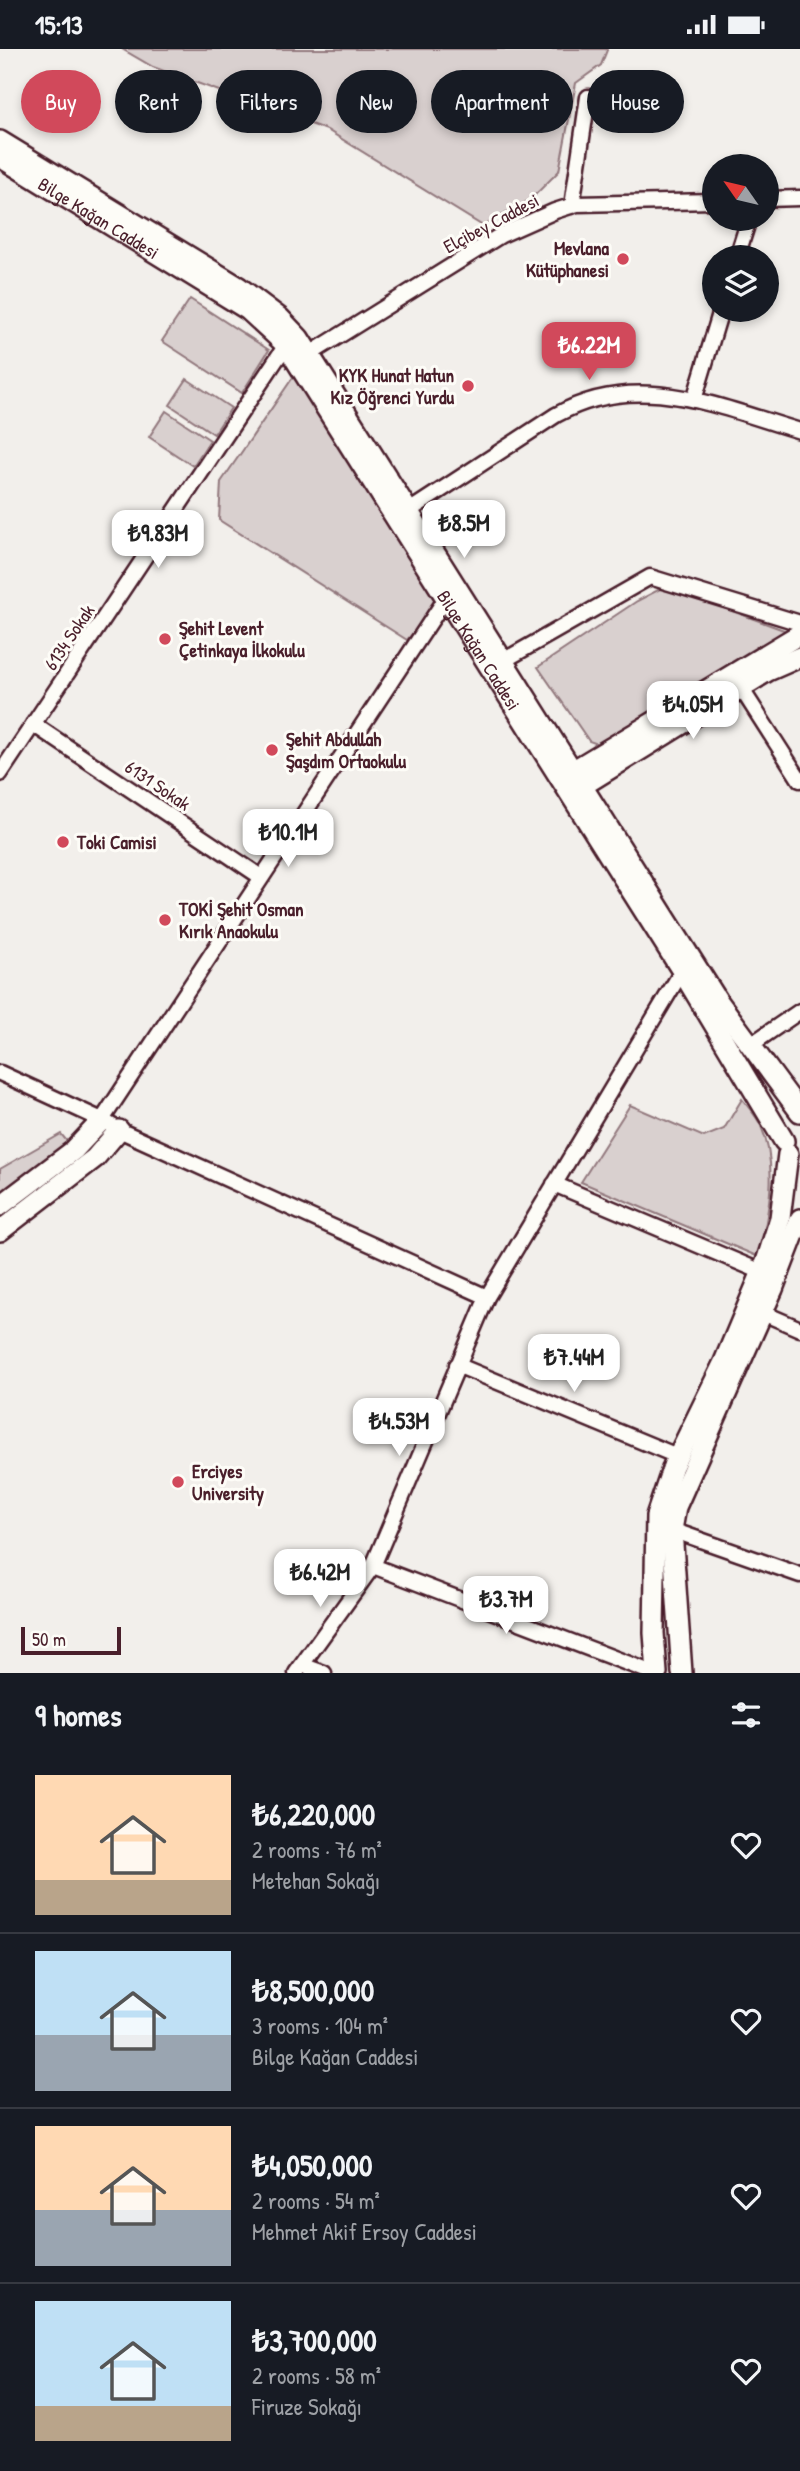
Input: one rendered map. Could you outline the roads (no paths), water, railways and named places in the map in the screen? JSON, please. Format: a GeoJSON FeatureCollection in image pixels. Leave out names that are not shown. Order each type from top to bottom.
{"type":"FeatureCollection","features":[{"type":"Feature","properties":{"kind":"street"},"geometry":{"type":"LineString","coordinates":[[572,206],[587,104]]}},
{"type":"Feature","properties":{"kind":"street","name":"Bilge Kağan Caddesi"},"geometry":{"type":"LineString","coordinates":[[1,156],[248,310],[286,345],[446,598],[718,1001],[800,1112]]}},
{"type":"Feature","properties":{"kind":"street","name":"Bilge Kağan Caddesi"},"geometry":{"type":"LineString","coordinates":[[1,156],[239,287],[280,318],[299,338],[503,661],[571,782],[790,1153]]}},
{"type":"Feature","properties":{"kind":"street"},"geometry":{"type":"LineString","coordinates":[[779,199],[800,198]]}},
{"type":"Feature","properties":{"kind":"street","name":"Elçibey Caddesi"},"geometry":{"type":"LineString","coordinates":[[310,354],[501,235],[533,219],[572,206],[702,201]]}},
{"type":"Feature","properties":{"kind":"street"},"geometry":{"type":"LineString","coordinates":[[694,400],[717,322]]}},
{"type":"Feature","properties":{"kind":"street","name":"6134 Sokak"},"geometry":{"type":"LineString","coordinates":[[0,774],[286,345]]}},
{"type":"Feature","properties":{"kind":"street"},"geometry":{"type":"LineString","coordinates":[[408,511],[556,415],[601,396],[637,393],[677,395],[800,431]]}},
{"type":"Feature","properties":{"kind":"street"},"geometry":{"type":"LineString","coordinates":[[503,661],[650,577],[800,623]]}},
{"type":"Feature","properties":{"kind":"street"},"geometry":{"type":"LineString","coordinates":[[0,1231],[95,1158],[110,1125],[261,877],[446,598]]}},
{"type":"Feature","properties":{"kind":"street"},"geometry":{"type":"LineString","coordinates":[[571,782],[800,634]]}},
{"type":"Feature","properties":{"kind":"street"},"geometry":{"type":"LineString","coordinates":[[571,782],[768,671],[800,657]]}},
{"type":"Feature","properties":{"kind":"street"},"geometry":{"type":"LineString","coordinates":[[741,688],[800,780]]}},
{"type":"Feature","properties":{"kind":"street","name":"6131 Sokak"},"geometry":{"type":"LineString","coordinates":[[33,724],[261,877]]}},
{"type":"Feature","properties":{"kind":"street"},"geometry":{"type":"LineString","coordinates":[[324,1673],[299,1669],[373,1566],[487,1297],[682,971]]}},
{"type":"Feature","properties":{"kind":"street"},"geometry":{"type":"LineString","coordinates":[[749,1046],[800,1011]]}},
{"type":"Feature","properties":{"kind":"street"},"geometry":{"type":"LineString","coordinates":[[0,1073],[487,1297]]}},
{"type":"Feature","properties":{"kind":"street"},"geometry":{"type":"LineString","coordinates":[[373,1566],[655,1673],[656,1516],[666,1481],[724,1362],[762,1272],[780,1218],[790,1153],[788,1128],[800,1121]]}},
{"type":"Feature","properties":{"kind":"street"},"geometry":{"type":"LineString","coordinates":[[0,1206],[110,1125]]}},
{"type":"Feature","properties":{"kind":"street"},"geometry":{"type":"LineString","coordinates":[[554,1184],[762,1272]]}},
{"type":"Feature","properties":{"kind":"street"},"geometry":{"type":"LineString","coordinates":[[682,1673],[672,1530],[676,1507],[762,1313],[800,1219]]}},
{"type":"Feature","properties":{"kind":"street"},"geometry":{"type":"LineString","coordinates":[[762,1313],[800,1329]]}},
{"type":"Feature","properties":{"kind":"street"},"geometry":{"type":"LineString","coordinates":[[457,1365],[677,1456]]}},
{"type":"Feature","properties":{"kind":"street"},"geometry":{"type":"LineString","coordinates":[[672,1530],[800,1575]]}},
{"type":"Feature","properties":{"kind":"place","name":"Mevlana Kütüphanesi"},"geometry":{"type":"Point","coordinates":[623,259]}},
{"type":"Feature","properties":{"kind":"place","name":"KYK Hunat Hatun Kız Öğrenci Yurdu"},"geometry":{"type":"Point","coordinates":[468,386]}},
{"type":"Feature","properties":{"kind":"place","name":"Şehit Levent Çetinkaya İlkokulu"},"geometry":{"type":"Point","coordinates":[165,639]}},
{"type":"Feature","properties":{"kind":"place","name":"Şehit Abdullah Şaşdım Ortaokulu"},"geometry":{"type":"Point","coordinates":[272,750]}},
{"type":"Feature","properties":{"kind":"place","name":"Toki Camisi"},"geometry":{"type":"Point","coordinates":[63,842]}},
{"type":"Feature","properties":{"kind":"place","name":"TOKİ Şehit Osman Kırık Anaokulu"},"geometry":{"type":"Point","coordinates":[165,920]}},
{"type":"Feature","properties":{"kind":"place","name":"Erciyes University"},"geometry":{"type":"Point","coordinates":[178,1482]}}]}
